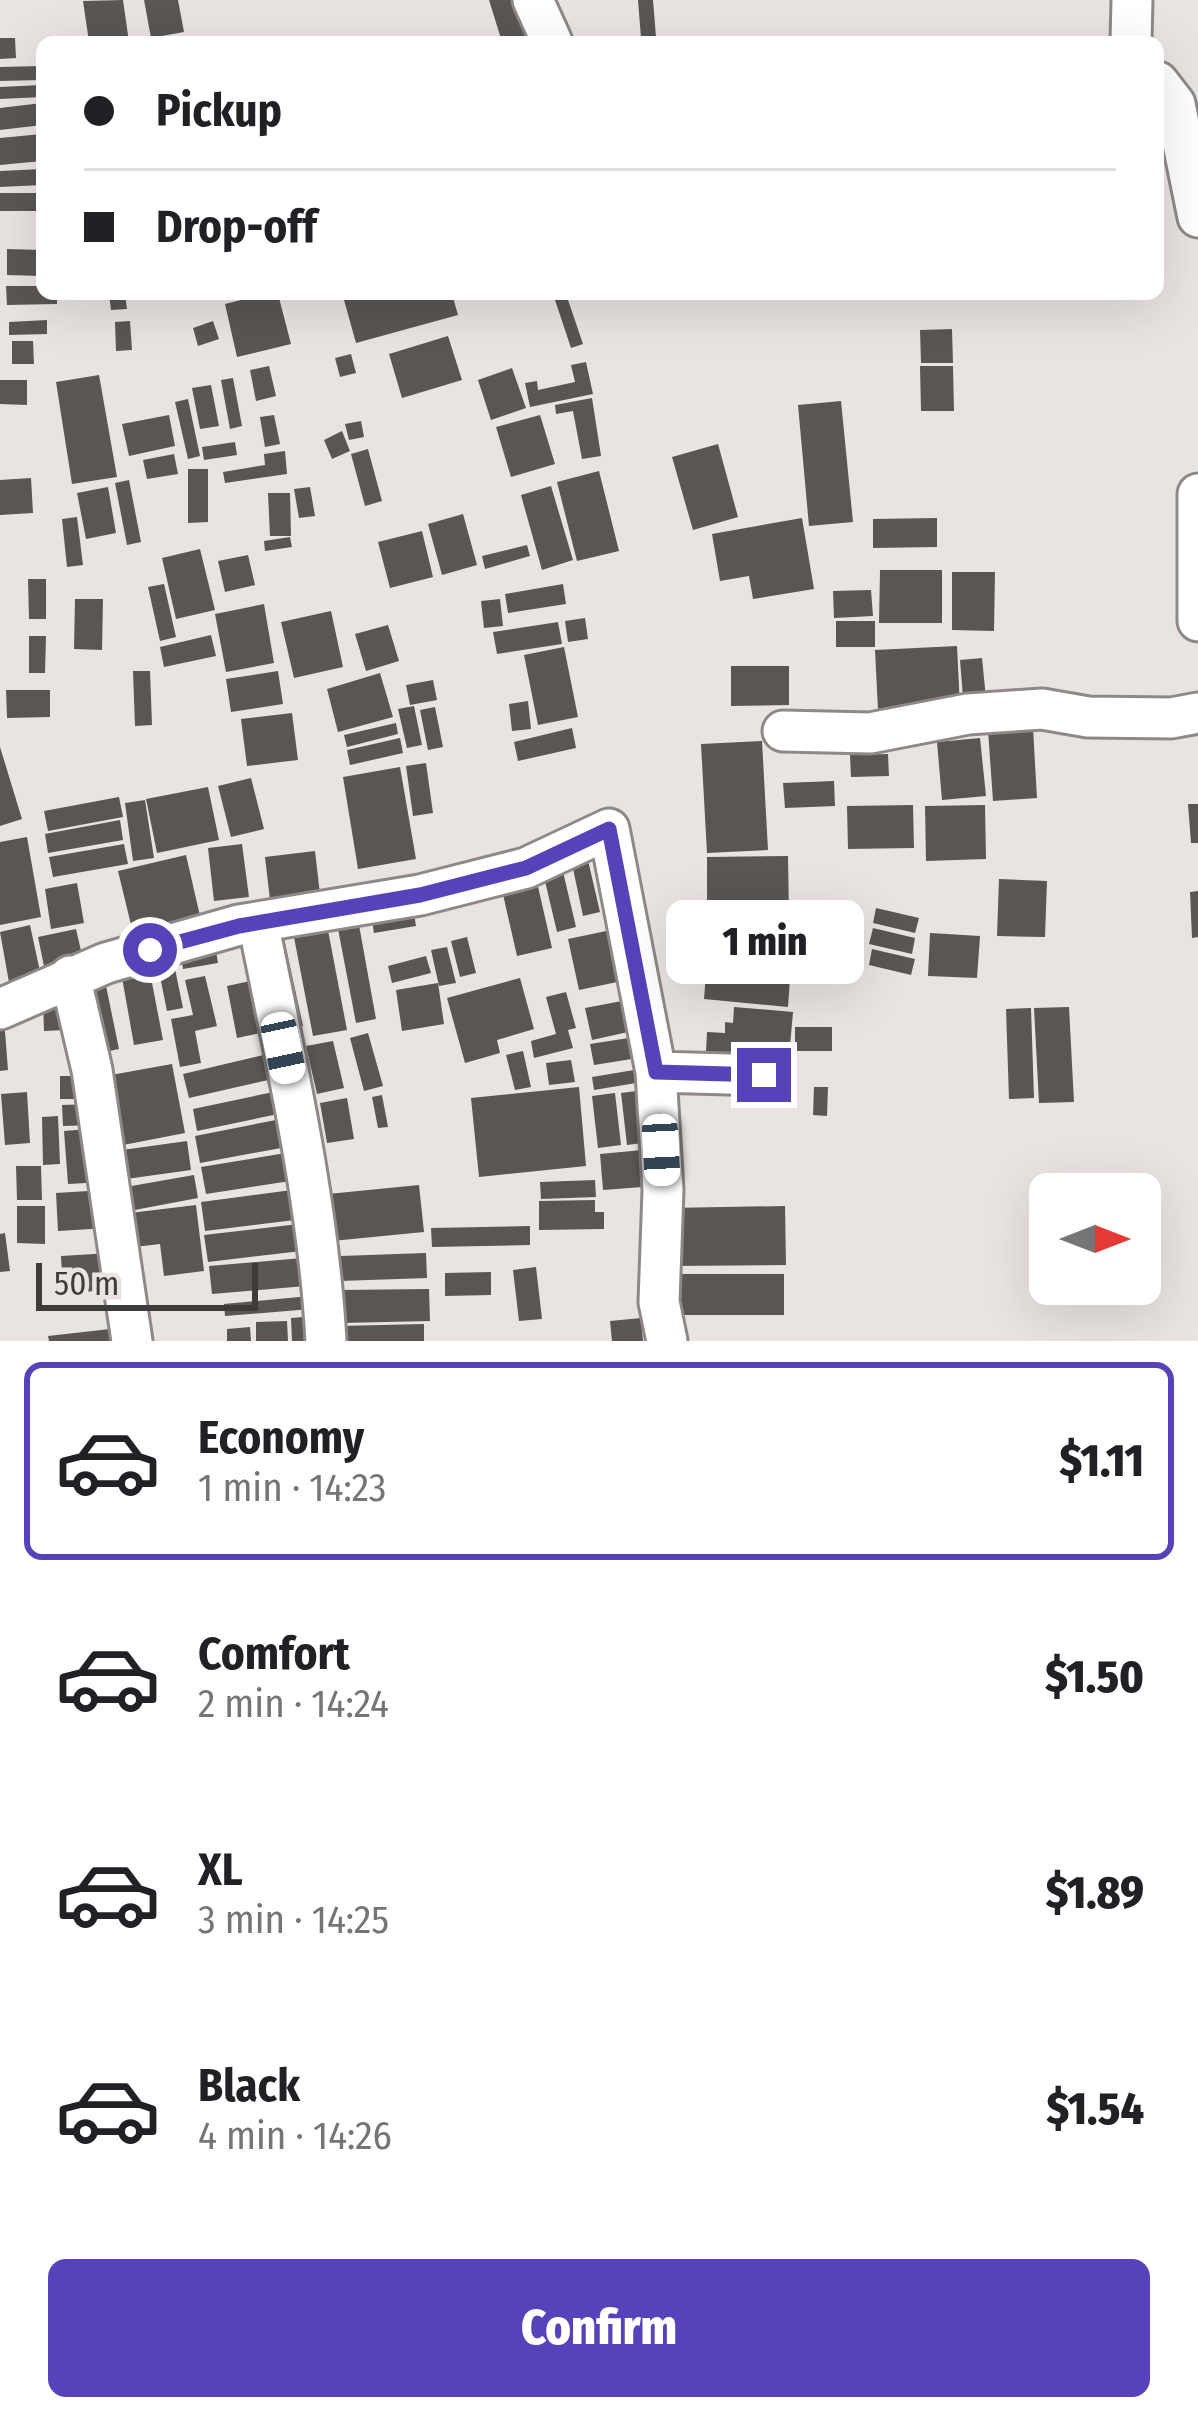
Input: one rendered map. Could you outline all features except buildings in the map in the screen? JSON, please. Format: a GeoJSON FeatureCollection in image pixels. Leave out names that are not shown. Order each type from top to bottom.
{"type":"FeatureCollection","features":[{"type":"Feature","properties":{"kind":"street"},"geometry":{"type":"LineString","coordinates":[[533,0],[550,36]]}},
{"type":"Feature","properties":{"kind":"street"},"geometry":{"type":"LineString","coordinates":[[1131,36],[1132,0]]}},
{"type":"Feature","properties":{"kind":"street"},"geometry":{"type":"LineString","coordinates":[[1164,90],[1175,104],[1198,217]]}},
{"type":"Feature","properties":{"kind":"street"},"geometry":{"type":"LineString","coordinates":[[1198,494],[1198,621]]}},
{"type":"Feature","properties":{"kind":"street"},"geometry":{"type":"LineString","coordinates":[[783,731],[870,733],[968,713],[1042,709],[1088,717],[1171,718],[1198,713]]}},
{"type":"Feature","properties":{"kind":"street"},"geometry":{"type":"LineString","coordinates":[[0,1010],[70,976],[258,922],[420,895],[526,868],[609,829],[656,1072],[663,1190],[658,1302],[667,1341]]}},
{"type":"Feature","properties":{"kind":"street"},"geometry":{"type":"LineString","coordinates":[[258,922],[312,1194],[326,1341]]}},
{"type":"Feature","properties":{"kind":"street"},"geometry":{"type":"LineString","coordinates":[[70,976],[92,1070],[132,1341]]}},
{"type":"Feature","properties":{"kind":"street"},"geometry":{"type":"LineString","coordinates":[[656,1072],[764,1075]]}},
{"type":"Feature","properties":{"kind":"route"},"geometry":{"type":"LineString","coordinates":[[150,950],[239,926],[420,895],[526,868],[609,829],[656,1072],[764,1075]]}}]}
